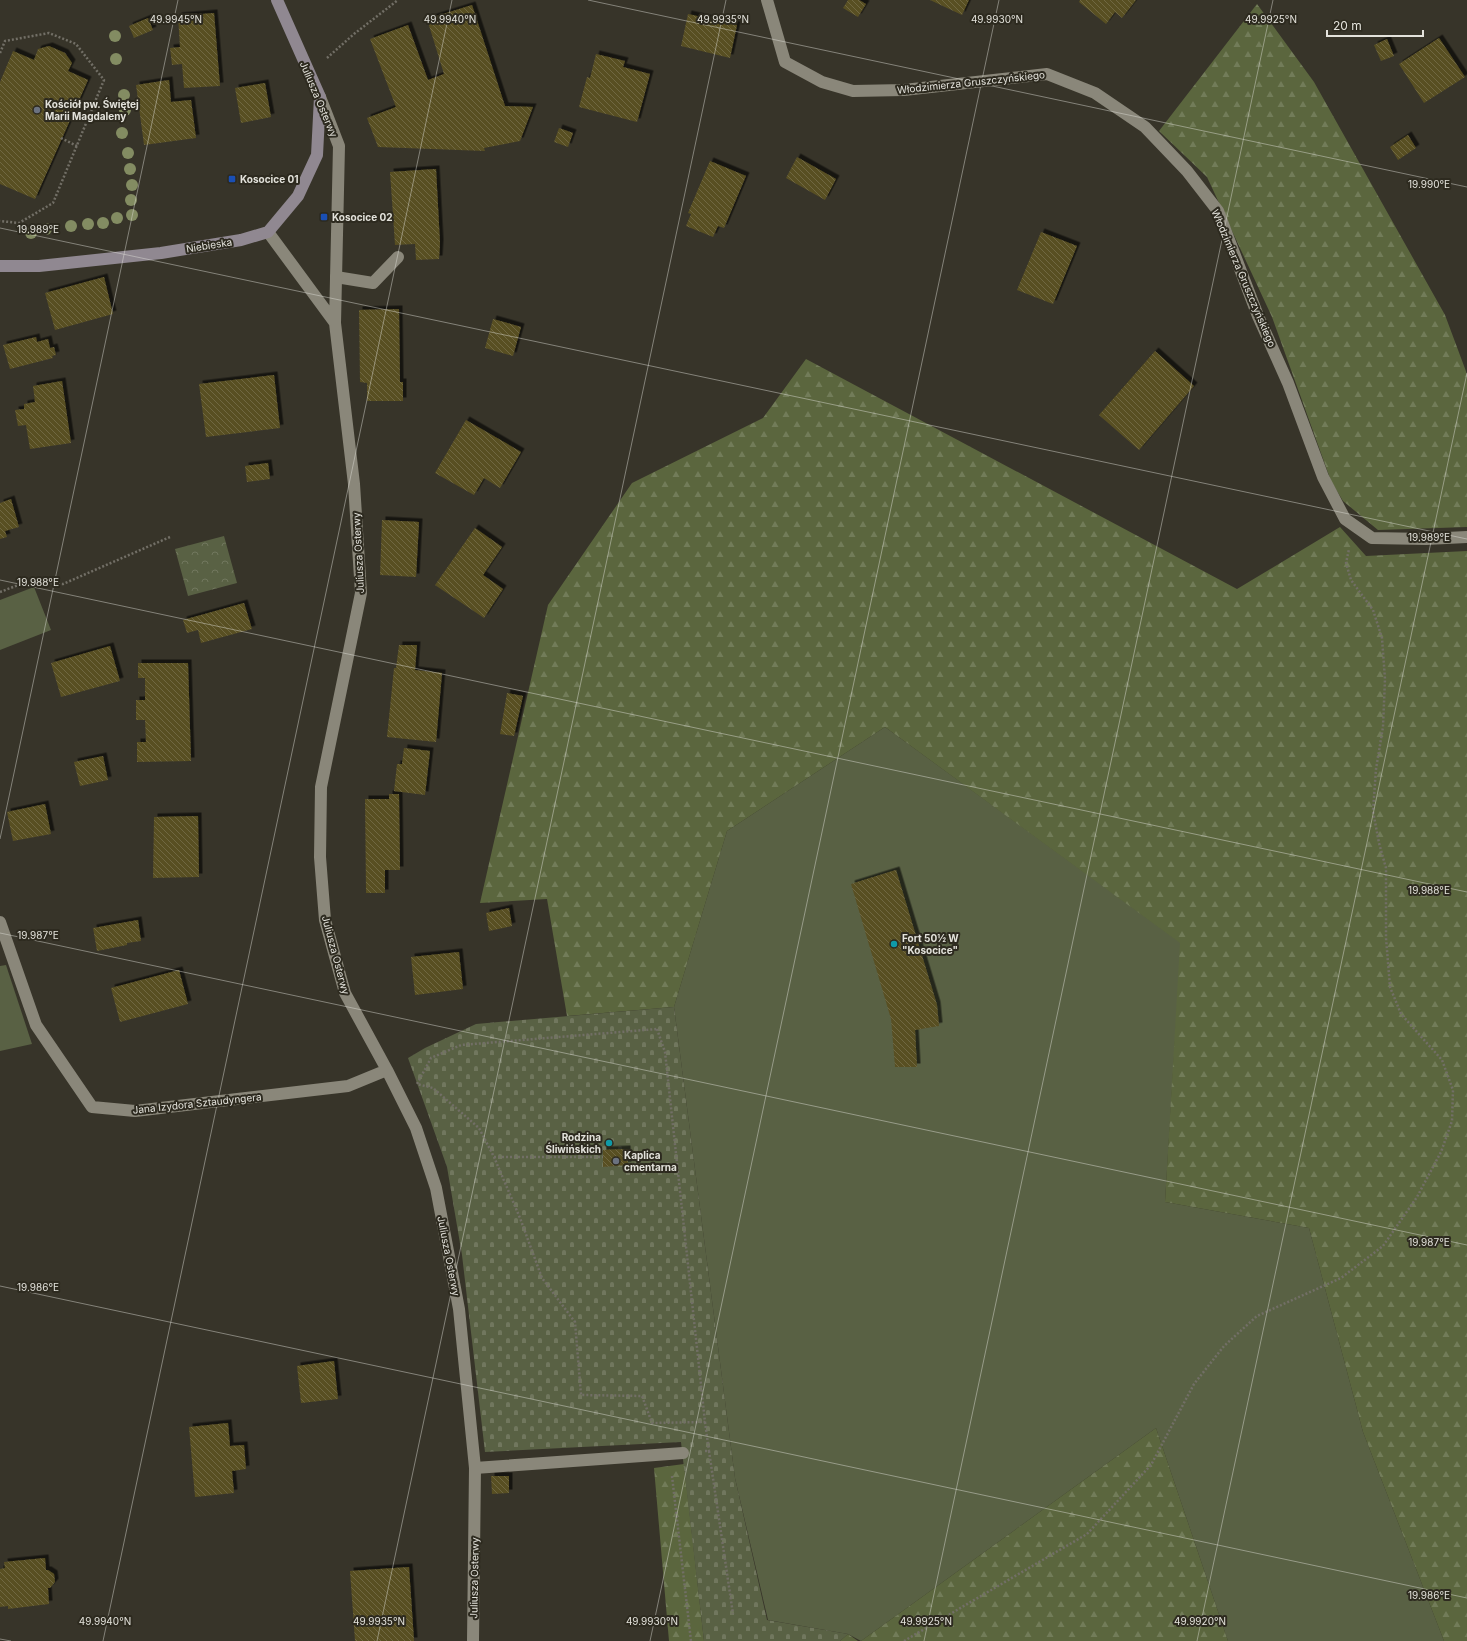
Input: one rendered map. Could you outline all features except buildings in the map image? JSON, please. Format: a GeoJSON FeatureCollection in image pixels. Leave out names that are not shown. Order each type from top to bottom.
{"type":"FeatureCollection","features":[{"type":"Feature","properties":{"kind":"street","name":"Juliusza Osterwy"},"geometry":{"type":"LineString","coordinates":[[277,0],[320,97],[339,146],[335,323],[354,484],[361,593],[321,787],[320,857],[325,920],[345,993],[387,1070],[416,1128],[436,1188],[459,1309],[475,1468],[473,1641]]}},
{"type":"Feature","properties":{"kind":"street","name":"Włodzimierza Gruszczyńskiego"},"geometry":{"type":"LineString","coordinates":[[767,0],[784,62],[822,82],[853,91],[904,90],[1048,74],[1095,93],[1145,127],[1187,170],[1218,211],[1258,316],[1288,383],[1323,477],[1345,519],[1372,538],[1426,539],[1467,537]]}},
{"type":"Feature","properties":{"kind":"street"},"geometry":{"type":"LineString","coordinates":[[268,232],[298,196],[317,155],[320,97]]}},
{"type":"Feature","properties":{"kind":"street","name":"Juliusza Osterwy"},"geometry":{"type":"LineString","coordinates":[[268,232],[335,323]]}},
{"type":"Feature","properties":{"kind":"street","name":"Niebieska"},"geometry":{"type":"LineString","coordinates":[[0,266],[39,266],[161,253],[241,240],[268,232]]}},
{"type":"Feature","properties":{"kind":"street"},"geometry":{"type":"LineString","coordinates":[[336,278],[373,283],[398,257]]}},
{"type":"Feature","properties":{"kind":"street","name":"Jana Izydora Sztaudyngera"},"geometry":{"type":"LineString","coordinates":[[0,922],[36,1025],[92,1107],[135,1111],[348,1086],[387,1070]]}},
{"type":"Feature","properties":{"kind":"street"},"geometry":{"type":"LineString","coordinates":[[475,1468],[683,1453]]}},
{"type":"Feature","properties":{"kind":"path"},"geometry":{"type":"LineString","coordinates":[[309,75],[354,34],[398,0]]}},
{"type":"Feature","properties":{"kind":"path"},"geometry":{"type":"LineString","coordinates":[[0,53],[6,41],[49,33],[76,44],[104,80],[53,202],[19,223],[0,221]]}},
{"type":"Feature","properties":{"kind":"path"},"geometry":{"type":"LineString","coordinates":[[61,138],[77,146]]}},
{"type":"Feature","properties":{"kind":"path"},"geometry":{"type":"LineString","coordinates":[[904,1641],[1087,1534],[1151,1465],[1194,1384],[1224,1346],[1257,1316],[1341,1278],[1383,1246],[1417,1197],[1441,1152],[1452,1121],[1453,1090],[1442,1060],[1401,1014],[1390,987],[1386,938],[1386,868],[1379,843],[1373,811],[1376,769],[1383,727],[1385,680],[1382,638],[1373,610],[1351,580],[1346,563],[1350,546],[1362,531]]}},
{"type":"Feature","properties":{"kind":"path"},"geometry":{"type":"LineString","coordinates":[[0,592],[29,581],[63,584],[170,537]]}},
{"type":"Feature","properties":{"kind":"path"},"geometry":{"type":"LineString","coordinates":[[704,1422],[652,1423],[642,1396],[580,1395],[575,1322],[542,1278],[520,1218],[494,1157],[479,1128],[433,1088],[417,1084],[431,1058],[461,1044],[657,1029],[665,1052],[704,1422],[733,1614]]}},
{"type":"Feature","properties":{"kind":"path"},"geometry":{"type":"LineString","coordinates":[[494,1157],[603,1157]]}},
{"type":"Feature","properties":{"kind":"path"},"geometry":{"type":"LineString","coordinates":[[683,1453],[709,1451]]}},
{"type":"Feature","properties":{"kind":"path"},"geometry":{"type":"LineString","coordinates":[[669,1454],[691,1641]]}},
{"type":"Feature","properties":{"kind":"green space"},"geometry":{"type":"Polygon","coordinates":[[[1257,4],[1314,82],[1445,315],[1467,374],[1467,527],[1378,530],[1343,501],[1331,481],[1272,317],[1207,177],[1159,131],[1257,4]]]}},
{"type":"Feature","properties":{"kind":"green space"},"geometry":{"type":"Polygon","coordinates":[[[806,359],[1237,589],[1340,527],[1366,556],[1467,551],[1467,1641],[1444,1641],[1363,1432],[1309,1228],[1165,1202],[1180,943],[885,727],[727,831],[674,1007],[567,1016],[547,899],[480,903],[548,605],[632,483],[763,418],[806,359]]]}},
{"type":"Feature","properties":{"kind":"green space"},"geometry":{"type":"Polygon","coordinates":[[[224,536],[237,583],[188,596],[175,549],[224,536]]]}},
{"type":"Feature","properties":{"kind":"green space"},"geometry":{"type":"Polygon","coordinates":[[[34,587],[51,630],[0,650],[0,600],[34,587]]]}},
{"type":"Feature","properties":{"kind":"green space"},"geometry":{"type":"Polygon","coordinates":[[[885,727],[1181,943],[1165,1202],[1309,1228],[1363,1432],[1444,1641],[1228,1641],[1156,1428],[861,1641],[848,1634],[768,1620],[735,1478],[674,1007],[727,831],[885,727]]]}},
{"type":"Feature","properties":{"kind":"green space"},"geometry":{"type":"Polygon","coordinates":[[[6,965],[32,1044],[0,1051],[0,966],[6,965]]]}},
{"type":"Feature","properties":{"kind":"green space"},"geometry":{"type":"Polygon","coordinates":[[[674,1007],[735,1478],[767,1620],[848,1634],[840,1641],[704,1641],[681,1442],[485,1452],[462,1255],[447,1167],[408,1058],[425,1048],[476,1024],[674,1007]]]}},
{"type":"Feature","properties":{"kind":"green space"},"geometry":{"type":"Polygon","coordinates":[[[1156,1428],[1228,1641],[861,1641],[1156,1428]]]}},
{"type":"Feature","properties":{"kind":"green space"},"geometry":{"type":"Polygon","coordinates":[[[684,1464],[704,1641],[669,1641],[654,1468],[684,1464]]]}},
{"type":"Feature","properties":{"kind":"green space"},"geometry":{"type":"Polygon","coordinates":[[[848,1634],[858,1641],[840,1641],[848,1634]]]}},
{"type":"Feature","properties":{"kind":"place","name":"Kościół pw. Świętej Marii Magdaleny"},"geometry":{"type":"Point","coordinates":[37,110]}},
{"type":"Feature","properties":{"kind":"place","name":"Kosocice 01"},"geometry":{"type":"Point","coordinates":[232,179]}},
{"type":"Feature","properties":{"kind":"place","name":"Kosocice 02"},"geometry":{"type":"Point","coordinates":[324,217]}},
{"type":"Feature","properties":{"kind":"place","name":"Fort 50½ W \"Kosocice\""},"geometry":{"type":"Point","coordinates":[894,944]}},
{"type":"Feature","properties":{"kind":"place","name":"Rodzina Śliwińskich"},"geometry":{"type":"Point","coordinates":[609,1143]}},
{"type":"Feature","properties":{"kind":"place","name":"Kaplica cmentarna"},"geometry":{"type":"Point","coordinates":[616,1161]}}]}
